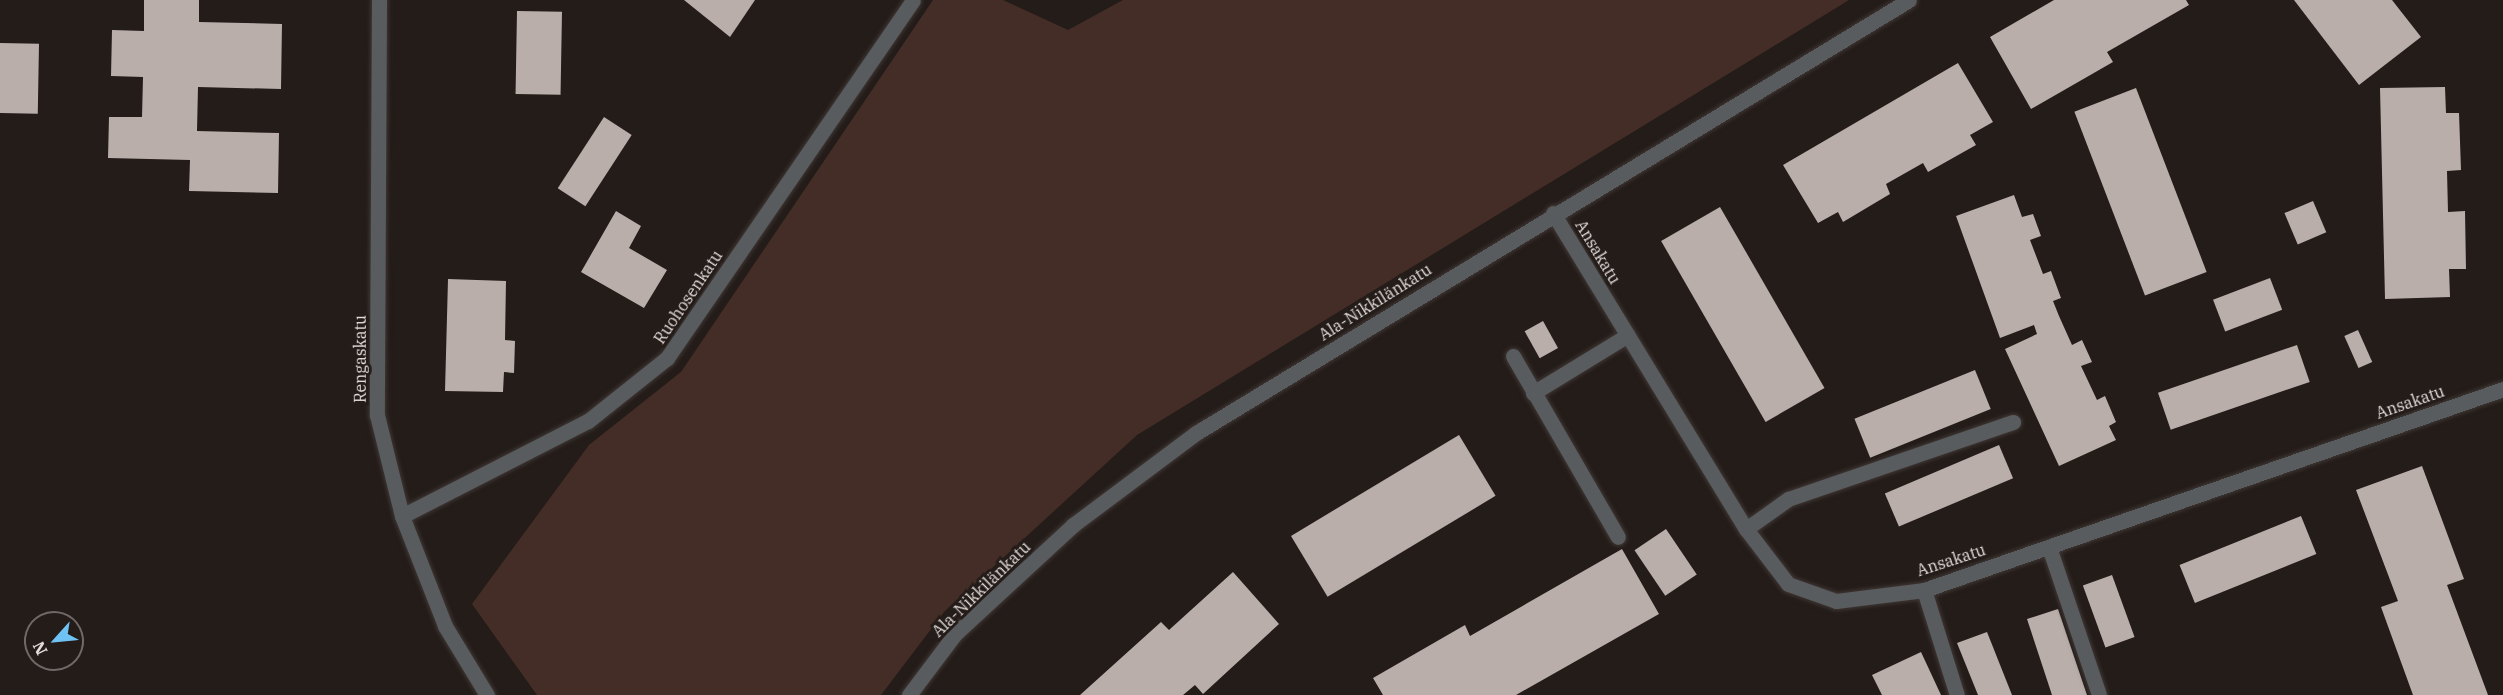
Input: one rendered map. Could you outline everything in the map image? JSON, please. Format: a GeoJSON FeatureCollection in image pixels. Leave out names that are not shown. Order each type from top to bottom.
{"type":"FeatureCollection","features":[{"type":"Feature","properties":{"kind":"street","name":"Rengaskatu"},"geometry":{"type":"LineString","coordinates":[[380,0],[377,415],[402,516],[445,626],[487,695]]}},
{"type":"Feature","properties":{"kind":"street","name":"Ruohosenkatu"},"geometry":{"type":"LineString","coordinates":[[402,516],[588,421],[668,358],[913,0]]}},
{"type":"Feature","properties":{"kind":"street","name":"Ala-Nikkilänkatu"},"geometry":{"type":"LineString","coordinates":[[909,695],[955,634],[1101,504],[1196,433],[1553,213],[1909,0]]}},
{"type":"Feature","properties":{"kind":"street","name":"Ansakatu"},"geometry":{"type":"LineString","coordinates":[[1553,213],[1746,529],[1788,584],[1836,601],[1924,590],[2503,389]]}},
{"type":"Feature","properties":{"kind":"street"},"geometry":{"type":"LineString","coordinates":[[1533,393],[1628,335]]}},
{"type":"Feature","properties":{"kind":"street"},"geometry":{"type":"LineString","coordinates":[[1513,356],[1618,537]]}},
{"type":"Feature","properties":{"kind":"street"},"geometry":{"type":"LineString","coordinates":[[1746,529],[1788,499],[2013,422]]}},
{"type":"Feature","properties":{"kind":"street"},"geometry":{"type":"LineString","coordinates":[[2049,547],[2099,695]]}},
{"type":"Feature","properties":{"kind":"street"},"geometry":{"type":"LineString","coordinates":[[1924,590],[1957,695]]}},
{"type":"Feature","properties":{"kind":"shaded area"},"geometry":{"type":"Polygon","coordinates":[[[933,0],[1003,0],[1068,30],[1123,0],[1849,0],[1137,435],[944,612],[881,695],[537,695],[472,604],[589,445],[681,372],[933,0]]]}},
{"type":"Feature","properties":{"kind":"building"},"geometry":{"type":"Polygon","coordinates":[[[144,0],[199,0],[199,22],[282,24],[281,89],[198,87],[197,131],[279,133],[278,193],[189,191],[190,160],[108,158],[109,117],[142,117],[143,77],[111,76],[112,30],[144,31],[144,0]]]}},
{"type":"Feature","properties":{"kind":"building"},"geometry":{"type":"Polygon","coordinates":[[[684,0],[755,0],[730,37],[684,0]]]}},
{"type":"Feature","properties":{"kind":"building"},"geometry":{"type":"Polygon","coordinates":[[[2054,0],[2186,0],[2189,5],[2107,52],[2113,62],[2031,109],[1990,37],[2054,0]]]}},
{"type":"Feature","properties":{"kind":"building"},"geometry":{"type":"Polygon","coordinates":[[[2294,0],[2392,0],[2421,37],[2359,85],[2294,0]]]}},
{"type":"Feature","properties":{"kind":"building"},"geometry":{"type":"Polygon","coordinates":[[[517,11],[562,12],[561,95],[516,94],[517,11]]]}},
{"type":"Feature","properties":{"kind":"building"},"geometry":{"type":"Polygon","coordinates":[[[0,43],[39,44],[38,114],[0,113],[0,43]]]}},
{"type":"Feature","properties":{"kind":"building"},"geometry":{"type":"Polygon","coordinates":[[[1958,63],[1993,122],[1970,135],[1976,145],[1928,172],[1923,163],[1886,184],[1890,194],[1843,222],[1838,212],[1818,223],[1783,165],[1958,63]]]}},
{"type":"Feature","properties":{"kind":"building"},"geometry":{"type":"Polygon","coordinates":[[[2445,87],[2446,113],[2459,113],[2461,170],[2447,171],[2448,212],[2465,211],[2466,269],[2449,269],[2450,297],[2385,299],[2380,88],[2445,87]]]}},
{"type":"Feature","properties":{"kind":"building"},"geometry":{"type":"Polygon","coordinates":[[[2136,88],[2207,272],[2145,296],[2074,112],[2136,88]]]}},
{"type":"Feature","properties":{"kind":"building"},"geometry":{"type":"Polygon","coordinates":[[[604,117],[632,135],[585,206],[558,188],[604,117]]]}},
{"type":"Feature","properties":{"kind":"building"},"geometry":{"type":"Polygon","coordinates":[[[2014,195],[2022,217],[2033,214],[2041,236],[2030,240],[2043,274],[2051,271],[2061,298],[2053,301],[2072,345],[2082,340],[2092,362],[2081,366],[2097,400],[2105,396],[2116,422],[2109,426],[2116,440],[2059,466],[2005,349],[2037,334],[2034,325],[2000,338],[1956,216],[2014,195]]]}},
{"type":"Feature","properties":{"kind":"building"},"geometry":{"type":"Polygon","coordinates":[[[2313,201],[2326,232],[2298,244],[2284,213],[2313,201]]]}},
{"type":"Feature","properties":{"kind":"building"},"geometry":{"type":"Polygon","coordinates":[[[1720,207],[1824,388],[1766,422],[1661,241],[1720,207]]]}},
{"type":"Feature","properties":{"kind":"building"},"geometry":{"type":"Polygon","coordinates":[[[616,211],[641,226],[629,248],[667,270],[644,308],[581,272],[616,211]]]}},
{"type":"Feature","properties":{"kind":"building"},"geometry":{"type":"Polygon","coordinates":[[[2270,278],[2282,310],[2225,332],[2213,300],[2270,278]]]}},
{"type":"Feature","properties":{"kind":"building"},"geometry":{"type":"Polygon","coordinates":[[[448,279],[506,281],[505,340],[515,341],[514,373],[504,372],[503,392],[445,391],[448,279]]]}},
{"type":"Feature","properties":{"kind":"building"},"geometry":{"type":"Polygon","coordinates":[[[1543,321],[1558,348],[1540,358],[1525,331],[1543,321]]]}},
{"type":"Feature","properties":{"kind":"building"},"geometry":{"type":"Polygon","coordinates":[[[2358,330],[2372,362],[2359,368],[2344,336],[2358,330]]]}},
{"type":"Feature","properties":{"kind":"building"},"geometry":{"type":"Polygon","coordinates":[[[2297,345],[2310,382],[2171,430],[2158,393],[2297,345]]]}},
{"type":"Feature","properties":{"kind":"building"},"geometry":{"type":"Polygon","coordinates":[[[1975,370],[1991,409],[1870,458],[1854,419],[1975,370]]]}},
{"type":"Feature","properties":{"kind":"building"},"geometry":{"type":"Polygon","coordinates":[[[1459,435],[1496,496],[1328,597],[1291,536],[1459,435]]]}},
{"type":"Feature","properties":{"kind":"building"},"geometry":{"type":"Polygon","coordinates":[[[1999,445],[2013,478],[1899,527],[1885,493],[1999,445]]]}},
{"type":"Feature","properties":{"kind":"building"},"geometry":{"type":"Polygon","coordinates":[[[2422,466],[2464,579],[2447,585],[2488,695],[2413,695],[2381,607],[2398,601],[2356,490],[2422,466]]]}},
{"type":"Feature","properties":{"kind":"building"},"geometry":{"type":"Polygon","coordinates":[[[2301,516],[2316,554],[2195,603],[2180,565],[2301,516]]]}},
{"type":"Feature","properties":{"kind":"building"},"geometry":{"type":"Polygon","coordinates":[[[1666,529],[1697,575],[1665,596],[1634,550],[1666,529]]]}},
{"type":"Feature","properties":{"kind":"building"},"geometry":{"type":"Polygon","coordinates":[[[1622,549],[1659,614],[1516,695],[1383,695],[1373,678],[1465,625],[1470,636],[1622,549]]]}},
{"type":"Feature","properties":{"kind":"building"},"geometry":{"type":"Polygon","coordinates":[[[1233,572],[1279,624],[1203,694],[1195,685],[1183,695],[1080,695],[1161,622],[1169,630],[1233,572]]]}},
{"type":"Feature","properties":{"kind":"building"},"geometry":{"type":"Polygon","coordinates":[[[2112,575],[2135,637],[2105,648],[2083,586],[2112,575]]]}},
{"type":"Feature","properties":{"kind":"building"},"geometry":{"type":"Polygon","coordinates":[[[2058,609],[2087,695],[2052,695],[2027,619],[2058,609]]]}},
{"type":"Feature","properties":{"kind":"building"},"geometry":{"type":"Polygon","coordinates":[[[1987,632],[2012,695],[1978,695],[1957,643],[1987,632]]]}},
{"type":"Feature","properties":{"kind":"building"},"geometry":{"type":"Polygon","coordinates":[[[1921,652],[1941,695],[1882,695],[1872,675],[1921,652]]]}}]}
